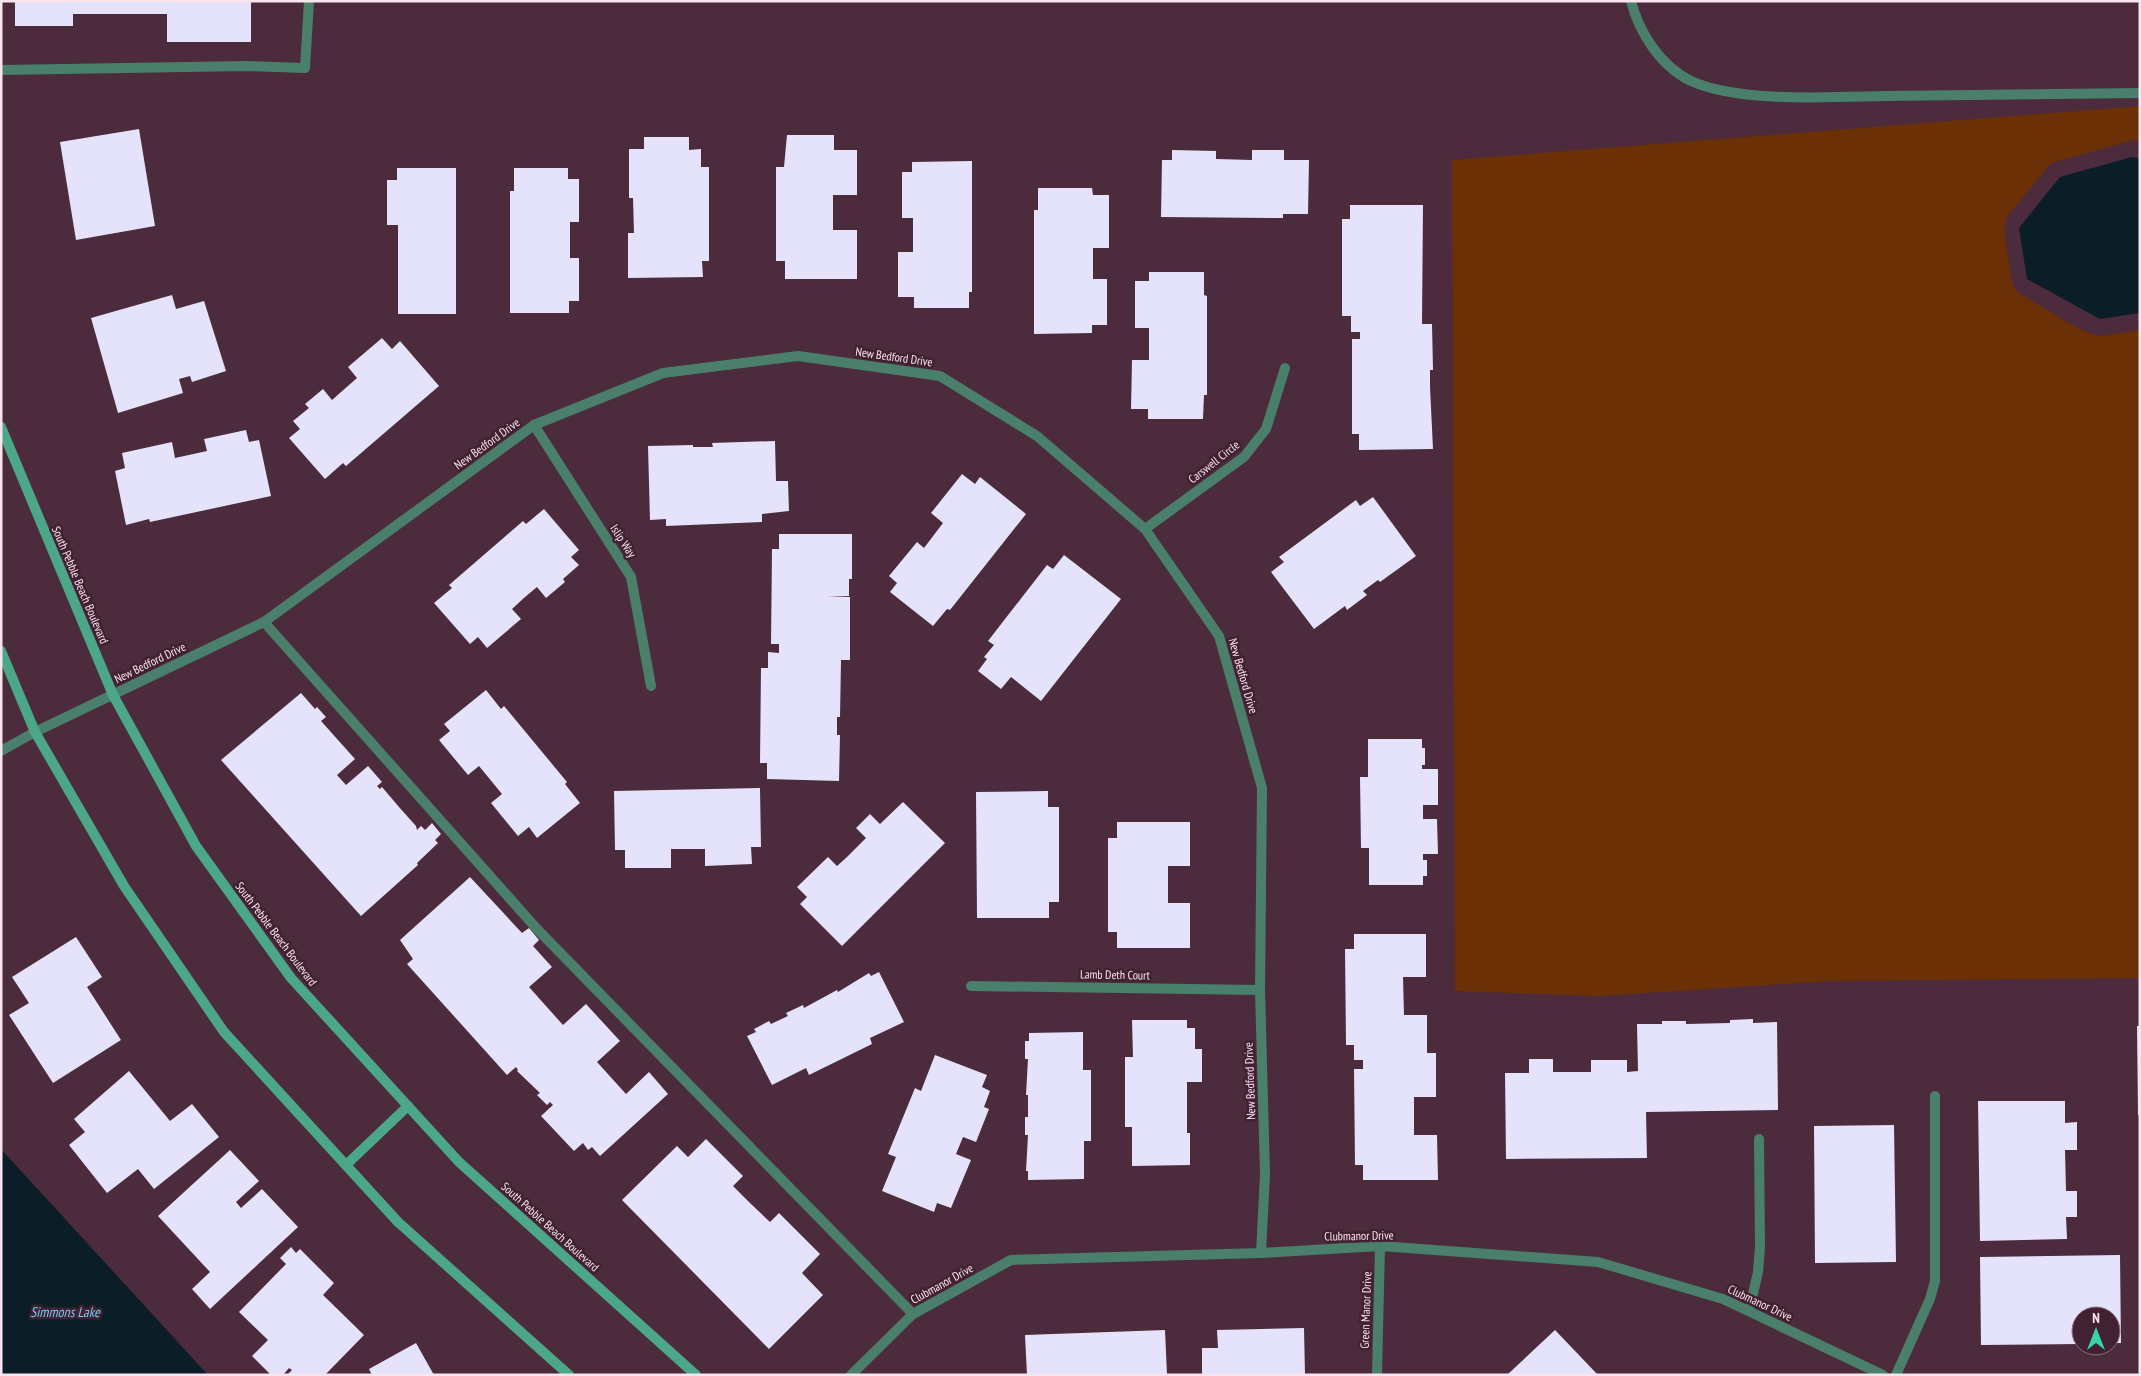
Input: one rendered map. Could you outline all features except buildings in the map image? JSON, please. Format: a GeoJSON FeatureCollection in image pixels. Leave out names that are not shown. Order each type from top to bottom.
{"type":"FeatureCollection","features":[{"type":"Feature","properties":{"kind":"street"},"geometry":{"type":"LineString","coordinates":[[1,70],[248,66],[305,68],[309,1]]}},
{"type":"Feature","properties":{"kind":"street"},"geometry":{"type":"LineString","coordinates":[[1630,1],[1644,36],[1654,50],[1688,80],[1708,88],[1802,97],[2140,93]]}},
{"type":"Feature","properties":{"kind":"street","name":"New Bedford Drive"},"geometry":{"type":"LineString","coordinates":[[1,751],[35,732],[264,622],[534,425],[663,373],[798,356],[940,376],[1037,436],[1145,529],[1219,636],[1262,788],[1260,990],[1265,1174],[1260,1253]]}},
{"type":"Feature","properties":{"kind":"street","name":"Carswell Circle"},"geometry":{"type":"LineString","coordinates":[[1145,529],[1244,457],[1266,429],[1285,368]]}},
{"type":"Feature","properties":{"kind":"street","name":"Islip Way"},"geometry":{"type":"LineString","coordinates":[[534,425],[631,577],[652,686]]}},
{"type":"Feature","properties":{"kind":"street","name":"South Pebble Beach Boulevard"},"geometry":{"type":"LineString","coordinates":[[1,426],[113,695],[196,846],[291,978],[459,1162],[696,1375]]}},
{"type":"Feature","properties":{"kind":"street"},"geometry":{"type":"LineString","coordinates":[[264,622],[537,929],[913,1314]]}},
{"type":"Feature","properties":{"kind":"street"},"geometry":{"type":"LineString","coordinates":[[1,651],[35,732],[124,886],[224,1032],[398,1222],[569,1375]]}},
{"type":"Feature","properties":{"kind":"street","name":"Lamb Deth Court"},"geometry":{"type":"LineString","coordinates":[[971,986],[1260,990]]}},
{"type":"Feature","properties":{"kind":"street"},"geometry":{"type":"LineString","coordinates":[[1896,1375],[1930,1299],[1935,1281],[1935,1096]]}},
{"type":"Feature","properties":{"kind":"street"},"geometry":{"type":"LineString","coordinates":[[346,1164],[408,1106]]}},
{"type":"Feature","properties":{"kind":"street"},"geometry":{"type":"LineString","coordinates":[[1749,1311],[1758,1272],[1760,1247],[1760,1139]]}},
{"type":"Feature","properties":{"kind":"street","name":"Clubmanor Drive"},"geometry":{"type":"LineString","coordinates":[[852,1375],[913,1314],[1010,1260],[1260,1253],[1380,1246],[1598,1262],[1723,1299],[1883,1375]]}},
{"type":"Feature","properties":{"kind":"street","name":"Green Manor Drive"},"geometry":{"type":"LineString","coordinates":[[1377,1375],[1380,1246]]}},
{"type":"Feature","properties":{"kind":"shaded area"},"geometry":{"type":"Polygon","coordinates":[[[2140,106],[2140,141],[2134,140],[2051,163],[2007,217],[2004,231],[2012,282],[2016,291],[2065,321],[2093,335],[2102,336],[2140,330],[2140,978],[1830,981],[1599,996],[1455,991],[1452,160],[2140,106]]]}},
{"type":"Feature","properties":{"kind":"water"},"geometry":{"type":"Polygon","coordinates":[[[2132,157],[2140,158],[2140,313],[2100,319],[2027,279],[2019,228],[2060,177],[2132,157]]]}},
{"type":"Feature","properties":{"kind":"water","name":"Simmons Lake"},"geometry":{"type":"Polygon","coordinates":[[[1,1149],[208,1375],[1,1375],[1,1149]]]}}]}
